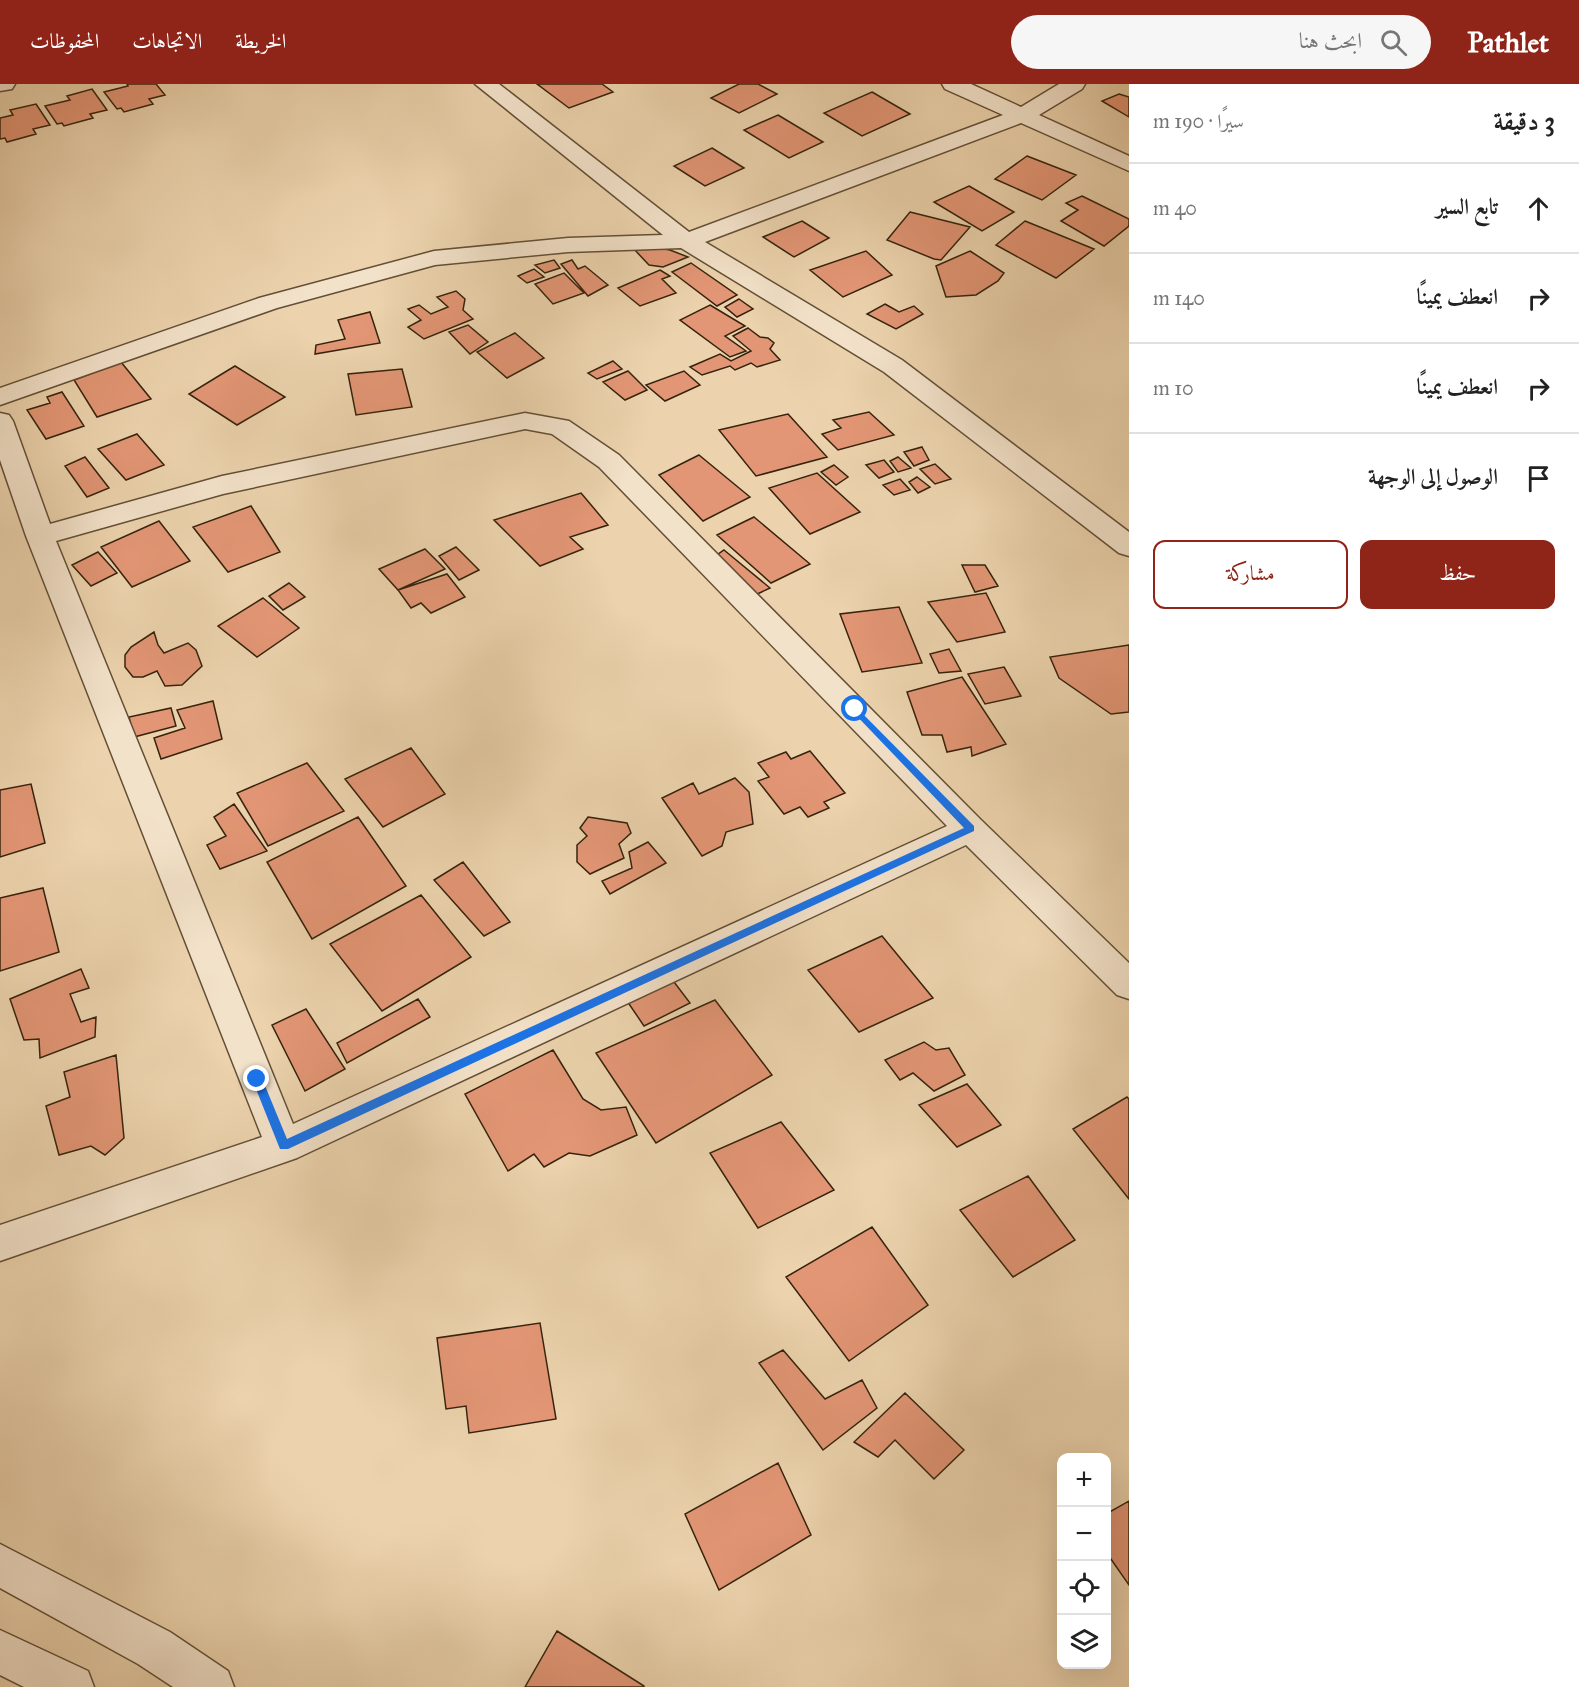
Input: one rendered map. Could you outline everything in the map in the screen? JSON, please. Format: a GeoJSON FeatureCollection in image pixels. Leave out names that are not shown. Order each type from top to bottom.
{"type":"FeatureCollection","features":[{"type":"Feature","properties":{"kind":"street"},"geometry":{"type":"LineString","coordinates":[[486,84],[686,241],[893,366],[1129,546]]}},
{"type":"Feature","properties":{"kind":"street"},"geometry":{"type":"LineString","coordinates":[[953,84],[1129,164]]}},
{"type":"Feature","properties":{"kind":"street"},"geometry":{"type":"LineString","coordinates":[[0,398],[268,303],[434,258],[568,245],[686,241],[1023,114],[1074,84]]}},
{"type":"Feature","properties":{"kind":"street"},"geometry":{"type":"LineString","coordinates":[[0,421],[40,536],[284,1146]]}},
{"type":"Feature","properties":{"kind":"street"},"geometry":{"type":"LineString","coordinates":[[40,536],[222,485],[525,422],[560,427],[609,461],[649,499],[970,829],[1129,985]]}},
{"type":"Feature","properties":{"kind":"street"},"geometry":{"type":"LineString","coordinates":[[0,1243],[284,1146],[970,829]]}},
{"type":"Feature","properties":{"kind":"street"},"geometry":{"type":"LineString","coordinates":[[0,1565],[154,1648],[212,1687]]}},
{"type":"Feature","properties":{"kind":"street"},"geometry":{"type":"LineString","coordinates":[[0,1652],[72,1687]]}},
{"type":"Feature","properties":{"kind":"building"},"geometry":{"type":"Polygon","coordinates":[[[127,84],[156,84],[165,95],[149,99],[153,104],[124,112],[121,108],[117,109],[104,92],[128,86],[127,84]]]}},
{"type":"Feature","properties":{"kind":"building"},"geometry":{"type":"Polygon","coordinates":[[[537,84],[602,84],[613,92],[569,108],[537,84]]]}},
{"type":"Feature","properties":{"kind":"building"},"geometry":{"type":"Polygon","coordinates":[[[739,84],[758,84],[777,94],[739,113],[711,98],[739,84]]]}},
{"type":"Feature","properties":{"kind":"building"},"geometry":{"type":"Polygon","coordinates":[[[92,89],[107,110],[90,114],[93,118],[64,126],[62,123],[57,124],[45,106],[70,100],[67,96],[92,89]]]}},
{"type":"Feature","properties":{"kind":"building"},"geometry":{"type":"Polygon","coordinates":[[[872,92],[910,114],[862,136],[824,113],[872,92]]]}},
{"type":"Feature","properties":{"kind":"building"},"geometry":{"type":"Polygon","coordinates":[[[1119,94],[1129,97],[1129,117],[1102,101],[1119,94]]]}},
{"type":"Feature","properties":{"kind":"building"},"geometry":{"type":"Polygon","coordinates":[[[36,104],[50,125],[33,129],[36,134],[7,142],[5,138],[0,139],[0,118],[13,115],[10,110],[36,104]]]}},
{"type":"Feature","properties":{"kind":"building"},"geometry":{"type":"Polygon","coordinates":[[[778,115],[823,142],[789,158],[744,130],[778,115]]]}},
{"type":"Feature","properties":{"kind":"building"},"geometry":{"type":"Polygon","coordinates":[[[712,148],[744,168],[705,186],[674,166],[712,148]]]}},
{"type":"Feature","properties":{"kind":"building"},"geometry":{"type":"Polygon","coordinates":[[[1027,156],[1076,175],[1042,200],[995,179],[1027,156]]]}},
{"type":"Feature","properties":{"kind":"building"},"geometry":{"type":"Polygon","coordinates":[[[969,186],[1014,212],[982,231],[934,202],[969,186]]]}},
{"type":"Feature","properties":{"kind":"building"},"geometry":{"type":"Polygon","coordinates":[[[1082,196],[1129,219],[1129,226],[1104,246],[1061,221],[1078,210],[1066,203],[1082,196]]]}},
{"type":"Feature","properties":{"kind":"building"},"geometry":{"type":"Polygon","coordinates":[[[910,212],[970,227],[941,260],[934,259],[887,240],[910,212]]]}},
{"type":"Feature","properties":{"kind":"building"},"geometry":{"type":"Polygon","coordinates":[[[802,221],[829,238],[794,257],[763,237],[802,221]]]}},
{"type":"Feature","properties":{"kind":"building"},"geometry":{"type":"Polygon","coordinates":[[[1025,221],[1094,249],[1056,278],[996,245],[1025,221]]]}},
{"type":"Feature","properties":{"kind":"building"},"geometry":{"type":"Polygon","coordinates":[[[645,246],[670,250],[688,257],[663,267],[649,265],[632,247],[645,246]]]}},
{"type":"Feature","properties":{"kind":"building"},"geometry":{"type":"Polygon","coordinates":[[[866,251],[892,275],[843,297],[810,270],[866,251]]]}},
{"type":"Feature","properties":{"kind":"building"},"geometry":{"type":"Polygon","coordinates":[[[970,251],[1004,273],[998,281],[976,295],[946,297],[936,266],[970,251]]]}},
{"type":"Feature","properties":{"kind":"building"},"geometry":{"type":"Polygon","coordinates":[[[554,260],[560,268],[545,273],[535,265],[554,260]]]}},
{"type":"Feature","properties":{"kind":"building"},"geometry":{"type":"Polygon","coordinates":[[[572,260],[578,269],[585,266],[608,285],[588,296],[561,264],[572,260]]]}},
{"type":"Feature","properties":{"kind":"building"},"geometry":{"type":"Polygon","coordinates":[[[691,263],[737,295],[717,306],[672,272],[691,263]]]}},
{"type":"Feature","properties":{"kind":"building"},"geometry":{"type":"Polygon","coordinates":[[[534,269],[544,277],[527,283],[518,276],[534,269]]]}},
{"type":"Feature","properties":{"kind":"building"},"geometry":{"type":"Polygon","coordinates":[[[660,270],[670,276],[662,279],[676,293],[640,306],[618,288],[660,270]]]}},
{"type":"Feature","properties":{"kind":"building"},"geometry":{"type":"Polygon","coordinates":[[[564,273],[584,293],[553,304],[535,284],[564,273]]]}},
{"type":"Feature","properties":{"kind":"building"},"geometry":{"type":"Polygon","coordinates":[[[456,291],[465,299],[463,310],[473,319],[424,339],[408,327],[421,320],[408,309],[419,305],[431,314],[448,307],[437,297],[456,291]]]}},
{"type":"Feature","properties":{"kind":"building"},"geometry":{"type":"Polygon","coordinates":[[[739,299],[753,309],[737,317],[725,307],[739,299]]]}},
{"type":"Feature","properties":{"kind":"building"},"geometry":{"type":"Polygon","coordinates":[[[885,304],[899,312],[914,306],[923,314],[896,329],[867,314],[885,304]]]}},
{"type":"Feature","properties":{"kind":"building"},"geometry":{"type":"Polygon","coordinates":[[[710,305],[745,326],[725,336],[746,351],[730,357],[680,320],[710,305]]]}},
{"type":"Feature","properties":{"kind":"building"},"geometry":{"type":"Polygon","coordinates":[[[370,312],[380,343],[315,354],[316,345],[345,339],[338,320],[370,312]]]}},
{"type":"Feature","properties":{"kind":"building"},"geometry":{"type":"Polygon","coordinates":[[[468,325],[488,342],[470,354],[449,332],[468,325]]]}},
{"type":"Feature","properties":{"kind":"building"},"geometry":{"type":"Polygon","coordinates":[[[748,328],[774,343],[770,349],[780,360],[757,367],[751,363],[735,370],[730,366],[702,375],[690,367],[720,354],[731,361],[751,351],[733,336],[748,328]]]}},
{"type":"Feature","properties":{"kind":"building"},"geometry":{"type":"Polygon","coordinates":[[[515,333],[544,358],[507,378],[477,352],[515,333]]]}},
{"type":"Feature","properties":{"kind":"building"},"geometry":{"type":"Polygon","coordinates":[[[613,361],[622,369],[597,379],[588,373],[613,361]]]}},
{"type":"Feature","properties":{"kind":"building"},"geometry":{"type":"Polygon","coordinates":[[[121,362],[151,399],[97,417],[74,380],[121,362]]]}},
{"type":"Feature","properties":{"kind":"building"},"geometry":{"type":"Polygon","coordinates":[[[235,366],[285,397],[237,425],[189,394],[235,366]]]}},
{"type":"Feature","properties":{"kind":"building"},"geometry":{"type":"Polygon","coordinates":[[[402,369],[412,407],[356,415],[348,374],[402,369]]]}},
{"type":"Feature","properties":{"kind":"building"},"geometry":{"type":"Polygon","coordinates":[[[628,371],[647,390],[625,400],[603,382],[628,371]]]}},
{"type":"Feature","properties":{"kind":"building"},"geometry":{"type":"Polygon","coordinates":[[[684,371],[700,385],[665,401],[646,385],[684,371]]]}},
{"type":"Feature","properties":{"kind":"building"},"geometry":{"type":"Polygon","coordinates":[[[62,392],[84,426],[46,439],[27,410],[50,403],[47,397],[62,392]]]}},
{"type":"Feature","properties":{"kind":"building"},"geometry":{"type":"Polygon","coordinates":[[[869,412],[894,435],[838,450],[822,434],[841,428],[833,420],[869,412]]]}},
{"type":"Feature","properties":{"kind":"building"},"geometry":{"type":"Polygon","coordinates":[[[788,414],[827,457],[756,476],[719,430],[788,414]]]}},
{"type":"Feature","properties":{"kind":"building"},"geometry":{"type":"Polygon","coordinates":[[[137,434],[164,465],[126,480],[98,449],[137,434]]]}},
{"type":"Feature","properties":{"kind":"building"},"geometry":{"type":"Polygon","coordinates":[[[922,447],[929,460],[914,466],[904,452],[922,447]]]}},
{"type":"Feature","properties":{"kind":"building"},"geometry":{"type":"Polygon","coordinates":[[[699,455],[750,497],[703,521],[659,475],[699,455]]]}},
{"type":"Feature","properties":{"kind":"building"},"geometry":{"type":"Polygon","coordinates":[[[85,457],[109,488],[87,497],[65,466],[85,457]]]}},
{"type":"Feature","properties":{"kind":"building"},"geometry":{"type":"Polygon","coordinates":[[[898,457],[911,468],[898,472],[890,461],[898,457]]]}},
{"type":"Feature","properties":{"kind":"building"},"geometry":{"type":"Polygon","coordinates":[[[884,460],[894,472],[879,478],[866,465],[884,460]]]}},
{"type":"Feature","properties":{"kind":"building"},"geometry":{"type":"Polygon","coordinates":[[[935,464],[951,479],[935,484],[920,469],[935,464]]]}},
{"type":"Feature","properties":{"kind":"building"},"geometry":{"type":"Polygon","coordinates":[[[834,465],[848,477],[836,485],[821,472],[834,465]]]}},
{"type":"Feature","properties":{"kind":"building"},"geometry":{"type":"Polygon","coordinates":[[[817,473],[860,512],[810,534],[769,488],[817,473]]]}},
{"type":"Feature","properties":{"kind":"building"},"geometry":{"type":"Polygon","coordinates":[[[917,477],[930,487],[918,493],[909,482],[917,477]]]}},
{"type":"Feature","properties":{"kind":"building"},"geometry":{"type":"Polygon","coordinates":[[[900,479],[910,490],[894,495],[883,485],[900,479]]]}},
{"type":"Feature","properties":{"kind":"building"},"geometry":{"type":"Polygon","coordinates":[[[581,493],[608,525],[570,537],[583,549],[540,566],[494,520],[581,493]]]}},
{"type":"Feature","properties":{"kind":"building"},"geometry":{"type":"Polygon","coordinates":[[[251,506],[280,552],[228,572],[193,527],[251,506]]]}},
{"type":"Feature","properties":{"kind":"building"},"geometry":{"type":"Polygon","coordinates":[[[754,517],[810,564],[771,583],[717,535],[754,517]]]}},
{"type":"Feature","properties":{"kind":"building"},"geometry":{"type":"Polygon","coordinates":[[[159,521],[190,561],[132,587],[101,547],[159,521]]]}},
{"type":"Feature","properties":{"kind":"building"},"geometry":{"type":"Polygon","coordinates":[[[456,547],[479,570],[459,580],[439,556],[456,547]]]}},
{"type":"Feature","properties":{"kind":"building"},"geometry":{"type":"Polygon","coordinates":[[[425,549],[445,569],[398,590],[379,569],[425,549]]]}},
{"type":"Feature","properties":{"kind":"building"},"geometry":{"type":"Polygon","coordinates":[[[724,550],[770,588],[751,597],[711,559],[724,550]]]}},
{"type":"Feature","properties":{"kind":"building"},"geometry":{"type":"Polygon","coordinates":[[[98,552],[117,573],[91,586],[72,565],[98,552]]]}},
{"type":"Feature","properties":{"kind":"building"},"geometry":{"type":"Polygon","coordinates":[[[962,565],[985,565],[998,586],[975,592],[962,565]]]}},
{"type":"Feature","properties":{"kind":"building"},"geometry":{"type":"Polygon","coordinates":[[[447,574],[465,597],[431,613],[421,603],[411,608],[398,590],[447,574]]]}},
{"type":"Feature","properties":{"kind":"building"},"geometry":{"type":"Polygon","coordinates":[[[289,583],[305,597],[283,610],[269,596],[289,583]]]}},
{"type":"Feature","properties":{"kind":"building"},"geometry":{"type":"Polygon","coordinates":[[[986,593],[1005,632],[957,642],[928,602],[986,593]]]}},
{"type":"Feature","properties":{"kind":"building"},"geometry":{"type":"Polygon","coordinates":[[[263,598],[299,628],[257,657],[218,626],[263,598]]]}},
{"type":"Feature","properties":{"kind":"building"},"geometry":{"type":"Polygon","coordinates":[[[899,607],[922,663],[862,672],[840,614],[899,607]]]}},
{"type":"Feature","properties":{"kind":"building"},"geometry":{"type":"Polygon","coordinates":[[[154,632],[158,645],[164,653],[188,643],[196,650],[202,666],[182,685],[165,686],[157,671],[143,677],[133,677],[125,667],[125,655],[131,647],[154,632]]]}},
{"type":"Feature","properties":{"kind":"building"},"geometry":{"type":"Polygon","coordinates":[[[1129,645],[1129,712],[1111,714],[1059,678],[1050,657],[1129,645]]]}},
{"type":"Feature","properties":{"kind":"building"},"geometry":{"type":"Polygon","coordinates":[[[949,649],[961,671],[939,673],[930,654],[949,649]]]}},
{"type":"Feature","properties":{"kind":"building"},"geometry":{"type":"Polygon","coordinates":[[[1004,667],[1021,696],[985,704],[968,674],[1004,667]]]}},
{"type":"Feature","properties":{"kind":"building"},"geometry":{"type":"Polygon","coordinates":[[[962,677],[1006,744],[972,756],[971,747],[947,752],[942,735],[922,735],[907,692],[962,677]]]}},
{"type":"Feature","properties":{"kind":"building"},"geometry":{"type":"Polygon","coordinates":[[[213,701],[222,739],[161,759],[154,738],[185,728],[177,710],[213,701]]]}},
{"type":"Feature","properties":{"kind":"building"},"geometry":{"type":"Polygon","coordinates":[[[171,708],[176,726],[134,737],[129,717],[171,708]]]}},
{"type":"Feature","properties":{"kind":"building"},"geometry":{"type":"Polygon","coordinates":[[[411,748],[445,794],[383,827],[345,779],[411,748]]]}},
{"type":"Feature","properties":{"kind":"building"},"geometry":{"type":"Polygon","coordinates":[[[810,751],[845,793],[824,802],[829,808],[808,817],[800,807],[784,814],[758,781],[769,777],[758,763],[786,752],[791,759],[810,751]]]}},
{"type":"Feature","properties":{"kind":"building"},"geometry":{"type":"Polygon","coordinates":[[[307,763],[344,811],[268,846],[237,793],[307,763]]]}},
{"type":"Feature","properties":{"kind":"building"},"geometry":{"type":"Polygon","coordinates":[[[735,778],[749,792],[753,824],[726,832],[722,846],[702,856],[662,798],[693,783],[699,794],[735,778]]]}},
{"type":"Feature","properties":{"kind":"building"},"geometry":{"type":"Polygon","coordinates":[[[31,784],[45,843],[0,857],[0,790],[31,784]]]}},
{"type":"Feature","properties":{"kind":"building"},"geometry":{"type":"Polygon","coordinates":[[[234,804],[267,851],[220,869],[207,845],[226,836],[214,817],[234,804]]]}},
{"type":"Feature","properties":{"kind":"building"},"geometry":{"type":"Polygon","coordinates":[[[358,817],[406,886],[312,939],[267,862],[358,817]]]}},
{"type":"Feature","properties":{"kind":"building"},"geometry":{"type":"Polygon","coordinates":[[[588,817],[627,823],[631,833],[619,844],[624,858],[590,874],[577,862],[577,845],[587,836],[580,828],[588,817]]]}},
{"type":"Feature","properties":{"kind":"building"},"geometry":{"type":"Polygon","coordinates":[[[648,842],[666,863],[610,894],[602,881],[632,868],[629,852],[648,842]]]}},
{"type":"Feature","properties":{"kind":"building"},"geometry":{"type":"Polygon","coordinates":[[[463,862],[510,922],[484,936],[434,880],[463,862]]]}},
{"type":"Feature","properties":{"kind":"building"},"geometry":{"type":"Polygon","coordinates":[[[43,888],[59,952],[0,971],[0,898],[43,888]]]}},
{"type":"Feature","properties":{"kind":"building"},"geometry":{"type":"Polygon","coordinates":[[[421,895],[471,957],[382,1011],[330,944],[421,895]]]}},
{"type":"Feature","properties":{"kind":"building"},"geometry":{"type":"Polygon","coordinates":[[[882,936],[933,998],[859,1032],[808,970],[882,936]]]}},
{"type":"Feature","properties":{"kind":"building"},"geometry":{"type":"Polygon","coordinates":[[[81,969],[89,988],[70,994],[81,1022],[96,1017],[95,1037],[40,1058],[39,1039],[24,1040],[10,999],[81,969]]]}},
{"type":"Feature","properties":{"kind":"building"},"geometry":{"type":"Polygon","coordinates":[[[668,974],[690,1003],[644,1026],[623,995],[668,974]]]}},
{"type":"Feature","properties":{"kind":"building"},"geometry":{"type":"Polygon","coordinates":[[[418,999],[430,1017],[347,1063],[337,1043],[418,999]]]}},
{"type":"Feature","properties":{"kind":"building"},"geometry":{"type":"Polygon","coordinates":[[[715,1000],[772,1075],[656,1143],[596,1053],[715,1000]]]}},
{"type":"Feature","properties":{"kind":"building"},"geometry":{"type":"Polygon","coordinates":[[[306,1009],[345,1069],[305,1091],[272,1025],[306,1009]]]}},
{"type":"Feature","properties":{"kind":"building"},"geometry":{"type":"Polygon","coordinates":[[[924,1042],[936,1050],[949,1048],[965,1075],[934,1091],[913,1073],[900,1080],[885,1060],[924,1042]]]}},
{"type":"Feature","properties":{"kind":"building"},"geometry":{"type":"Polygon","coordinates":[[[553,1050],[583,1099],[601,1110],[626,1107],[637,1135],[590,1156],[569,1153],[544,1167],[534,1154],[508,1171],[465,1094],[553,1050]]]}},
{"type":"Feature","properties":{"kind":"building"},"geometry":{"type":"Polygon","coordinates":[[[116,1055],[124,1138],[105,1155],[91,1146],[59,1155],[46,1106],[70,1097],[64,1072],[116,1055]]]}},
{"type":"Feature","properties":{"kind":"building"},"geometry":{"type":"Polygon","coordinates":[[[967,1084],[1001,1125],[957,1147],[919,1105],[967,1084]]]}},
{"type":"Feature","properties":{"kind":"building"},"geometry":{"type":"Polygon","coordinates":[[[1127,1097],[1129,1099],[1129,1199],[1073,1129],[1127,1097]]]}},
{"type":"Feature","properties":{"kind":"building"},"geometry":{"type":"Polygon","coordinates":[[[781,1122],[834,1190],[758,1228],[710,1153],[781,1122]]]}},
{"type":"Feature","properties":{"kind":"building"},"geometry":{"type":"Polygon","coordinates":[[[1028,1176],[1075,1240],[1013,1277],[960,1210],[1028,1176]]]}},
{"type":"Feature","properties":{"kind":"building"},"geometry":{"type":"Polygon","coordinates":[[[872,1227],[928,1305],[849,1361],[786,1277],[872,1227]]]}},
{"type":"Feature","properties":{"kind":"building"},"geometry":{"type":"Polygon","coordinates":[[[540,1323],[556,1419],[469,1433],[466,1406],[446,1409],[437,1338],[540,1323]]]}},
{"type":"Feature","properties":{"kind":"building"},"geometry":{"type":"Polygon","coordinates":[[[783,1350],[825,1399],[862,1380],[877,1408],[823,1450],[759,1363],[783,1350]]]}},
{"type":"Feature","properties":{"kind":"building"},"geometry":{"type":"Polygon","coordinates":[[[905,1393],[964,1450],[934,1479],[895,1440],[878,1457],[854,1442],[905,1393]]]}},
{"type":"Feature","properties":{"kind":"building"},"geometry":{"type":"Polygon","coordinates":[[[778,1463],[811,1535],[719,1590],[685,1514],[778,1463]]]}},
{"type":"Feature","properties":{"kind":"building"},"geometry":{"type":"Polygon","coordinates":[[[1129,1501],[1129,1585],[1111,1559],[1111,1511],[1129,1501]]]}},
{"type":"Feature","properties":{"kind":"building"},"geometry":{"type":"Polygon","coordinates":[[[557,1631],[644,1686],[644,1687],[525,1687],[557,1631]]]}},
{"type":"Feature","properties":{"kind":"route"},"geometry":{"type":"LineString","coordinates":[[257,1079],[284,1146],[970,829],[855,709]]}}]}
